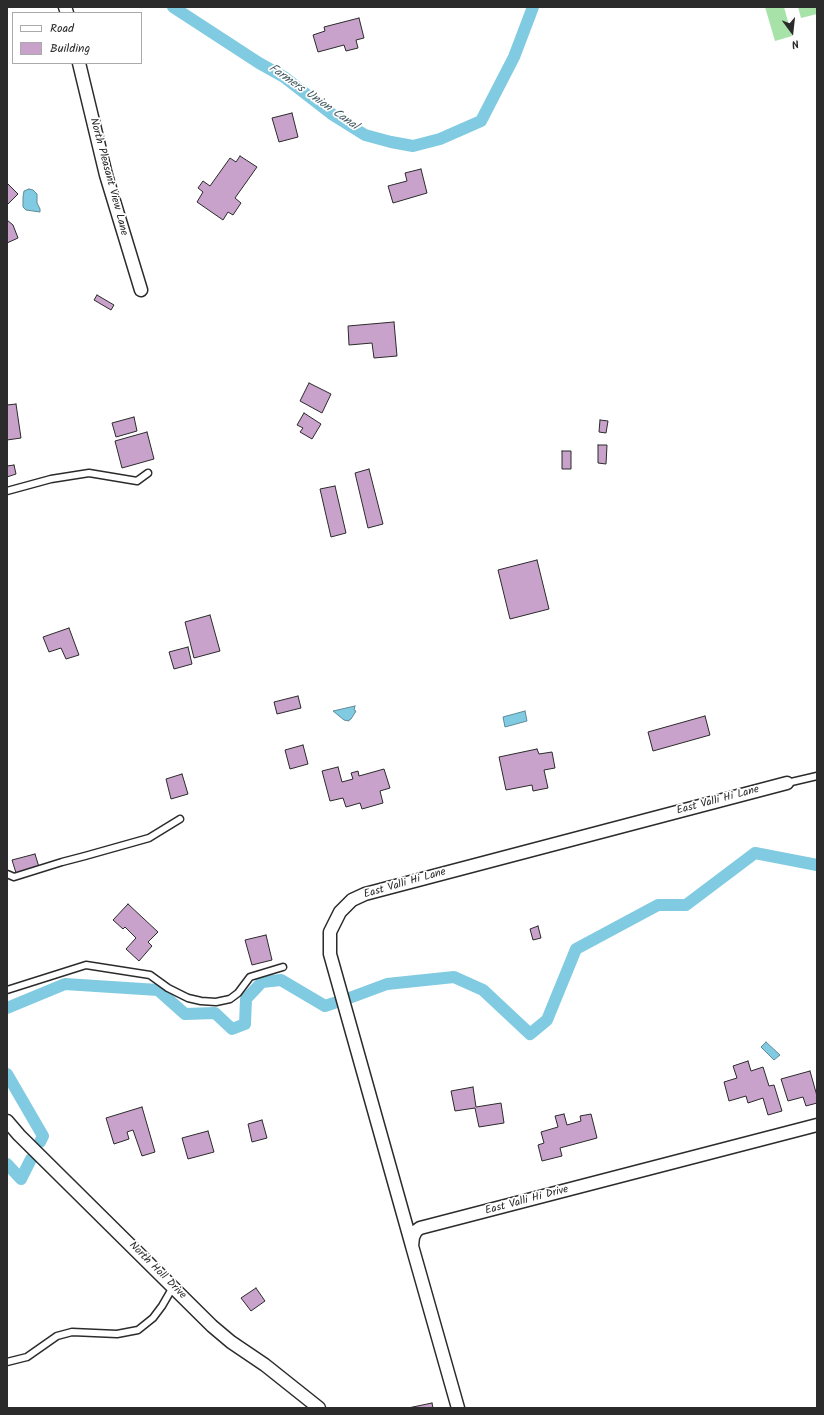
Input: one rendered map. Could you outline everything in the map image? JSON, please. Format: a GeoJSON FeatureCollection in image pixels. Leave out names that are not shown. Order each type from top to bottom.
{"type":"FeatureCollection","features":[{"type":"Feature","properties":{"kind":"street","name":"North Pleasant View Lane"},"geometry":{"type":"LineString","coordinates":[[79,64],[106,175],[141,290]]}},
{"type":"Feature","properties":{"kind":"street","name":"East Valli Hi Lane"},"geometry":{"type":"LineString","coordinates":[[412,1246],[330,954],[330,932],[340,912],[352,900],[365,894],[787,783]]}},
{"type":"Feature","properties":{"kind":"street","name":"North Holl Drive"},"geometry":{"type":"LineString","coordinates":[[7,1120],[231,1342],[266,1365],[319,1408]]}},
{"type":"Feature","properties":{"kind":"street","name":"East Valli Hi Drive"},"geometry":{"type":"LineString","coordinates":[[412,1246],[413,1237],[416,1231],[420,1228],[817,1125]]}},
{"type":"Feature","properties":{"kind":"street"},"geometry":{"type":"LineString","coordinates":[[412,1246],[458,1408]]}},
{"type":"Feature","properties":{"kind":"lane"},"geometry":{"type":"LineString","coordinates":[[7,491],[51,479],[89,473],[137,481],[148,473]]}},
{"type":"Feature","properties":{"kind":"lane"},"geometry":{"type":"LineString","coordinates":[[787,783],[817,776]]}},
{"type":"Feature","properties":{"kind":"lane"},"geometry":{"type":"LineString","coordinates":[[7,874],[14,877],[149,838],[180,820]]}},
{"type":"Feature","properties":{"kind":"lane"},"geometry":{"type":"LineString","coordinates":[[7,990],[86,965],[150,975],[168,988],[188,998],[216,1002],[230,999],[238,993],[250,977],[283,967]]}},
{"type":"Feature","properties":{"kind":"lane"},"geometry":{"type":"LineString","coordinates":[[7,1362],[27,1357],[57,1336],[72,1332],[117,1334],[138,1330],[153,1318],[174,1287]]}},
{"type":"Feature","properties":{"kind":"green space"},"geometry":{"type":"Polygon","coordinates":[[[765,7],[784,7],[792,36],[775,41],[765,7]]]}},
{"type":"Feature","properties":{"kind":"green space"},"geometry":{"type":"Polygon","coordinates":[[[798,7],[817,7],[817,14],[801,18],[798,7]]]}},
{"type":"Feature","properties":{"kind":"water"},"geometry":{"type":"Polygon","coordinates":[[[29,189],[33,190],[37,194],[37,203],[40,212],[26,210],[23,207],[24,191],[29,189]]]}},
{"type":"Feature","properties":{"kind":"water"},"geometry":{"type":"Polygon","coordinates":[[[355,706],[354,710],[356,711],[349,721],[344,720],[333,711],[355,706]]]}},
{"type":"Feature","properties":{"kind":"water"},"geometry":{"type":"Polygon","coordinates":[[[525,711],[527,721],[505,727],[503,717],[525,711]]]}},
{"type":"Feature","properties":{"kind":"water"},"geometry":{"type":"Polygon","coordinates":[[[766,1042],[780,1055],[774,1060],[761,1047],[766,1042]]]}},
{"type":"Feature","properties":{"kind":"building"},"geometry":{"type":"Polygon","coordinates":[[[359,18],[364,38],[356,40],[358,48],[346,51],[344,45],[318,52],[313,35],[325,31],[324,27],[359,18]]]}},
{"type":"Feature","properties":{"kind":"building"},"geometry":{"type":"Polygon","coordinates":[[[292,113],[298,137],[279,142],[272,118],[292,113]]]}},
{"type":"Feature","properties":{"kind":"building"},"geometry":{"type":"Polygon","coordinates":[[[240,156],[257,167],[235,198],[241,203],[233,215],[228,212],[223,220],[197,202],[203,192],[198,188],[203,181],[210,186],[230,158],[236,162],[240,156]]]}},
{"type":"Feature","properties":{"kind":"building"},"geometry":{"type":"Polygon","coordinates":[[[421,169],[427,193],[393,203],[388,186],[407,181],[405,173],[421,169]]]}},
{"type":"Feature","properties":{"kind":"building"},"geometry":{"type":"Polygon","coordinates":[[[7,183],[18,194],[7,205],[7,183]]]}},
{"type":"Feature","properties":{"kind":"building"},"geometry":{"type":"Polygon","coordinates":[[[7,220],[13,225],[18,238],[7,243],[7,220]]]}},
{"type":"Feature","properties":{"kind":"building"},"geometry":{"type":"Polygon","coordinates":[[[97,295],[114,305],[111,310],[94,300],[97,295]]]}},
{"type":"Feature","properties":{"kind":"building"},"geometry":{"type":"Polygon","coordinates":[[[394,322],[397,356],[374,358],[372,343],[349,345],[348,326],[394,322]]]}},
{"type":"Feature","properties":{"kind":"building"},"geometry":{"type":"Polygon","coordinates":[[[309,383],[331,394],[322,413],[300,401],[309,383]]]}},
{"type":"Feature","properties":{"kind":"building"},"geometry":{"type":"Polygon","coordinates":[[[16,404],[21,438],[7,440],[7,405],[16,404]]]}},
{"type":"Feature","properties":{"kind":"building"},"geometry":{"type":"Polygon","coordinates":[[[304,413],[321,424],[312,439],[300,432],[303,428],[297,425],[304,413]]]}},
{"type":"Feature","properties":{"kind":"building"},"geometry":{"type":"Polygon","coordinates":[[[134,417],[137,431],[116,437],[112,423],[134,417]]]}},
{"type":"Feature","properties":{"kind":"building"},"geometry":{"type":"Polygon","coordinates":[[[600,420],[608,421],[606,433],[599,432],[600,420]]]}},
{"type":"Feature","properties":{"kind":"building"},"geometry":{"type":"Polygon","coordinates":[[[147,432],[154,459],[122,468],[115,441],[147,432]]]}},
{"type":"Feature","properties":{"kind":"building"},"geometry":{"type":"Polygon","coordinates":[[[598,445],[607,445],[606,464],[598,463],[598,445]]]}},
{"type":"Feature","properties":{"kind":"building"},"geometry":{"type":"Polygon","coordinates":[[[562,451],[571,451],[571,469],[562,469],[562,451]]]}},
{"type":"Feature","properties":{"kind":"building"},"geometry":{"type":"Polygon","coordinates":[[[14,465],[16,474],[7,477],[7,466],[14,465]]]}},
{"type":"Feature","properties":{"kind":"building"},"geometry":{"type":"Polygon","coordinates":[[[369,469],[383,524],[368,528],[355,473],[369,469]]]}},
{"type":"Feature","properties":{"kind":"building"},"geometry":{"type":"Polygon","coordinates":[[[335,486],[346,533],[331,537],[320,489],[335,486]]]}},
{"type":"Feature","properties":{"kind":"building"},"geometry":{"type":"Polygon","coordinates":[[[537,560],[549,609],[510,619],[498,570],[537,560]]]}},
{"type":"Feature","properties":{"kind":"building"},"geometry":{"type":"Polygon","coordinates":[[[210,615],[220,651],[194,658],[185,622],[210,615]]]}},
{"type":"Feature","properties":{"kind":"building"},"geometry":{"type":"Polygon","coordinates":[[[69,628],[79,655],[66,659],[61,648],[49,652],[43,637],[69,628]]]}},
{"type":"Feature","properties":{"kind":"building"},"geometry":{"type":"Polygon","coordinates":[[[188,647],[192,664],[174,669],[169,652],[188,647]]]}},
{"type":"Feature","properties":{"kind":"building"},"geometry":{"type":"Polygon","coordinates":[[[298,696],[301,708],[277,714],[274,702],[298,696]]]}},
{"type":"Feature","properties":{"kind":"building"},"geometry":{"type":"Polygon","coordinates":[[[705,716],[710,735],[653,751],[648,732],[705,716]]]}},
{"type":"Feature","properties":{"kind":"building"},"geometry":{"type":"Polygon","coordinates":[[[303,745],[308,764],[290,769],[285,750],[303,745]]]}},
{"type":"Feature","properties":{"kind":"building"},"geometry":{"type":"Polygon","coordinates":[[[537,749],[539,754],[552,752],[555,768],[544,770],[548,788],[533,791],[532,785],[506,790],[499,757],[537,749]]]}},
{"type":"Feature","properties":{"kind":"building"},"geometry":{"type":"Polygon","coordinates":[[[338,767],[342,782],[353,779],[351,773],[358,771],[359,776],[384,769],[390,788],[380,791],[383,803],[362,809],[360,803],[346,807],[343,798],[330,801],[322,771],[338,767]]]}},
{"type":"Feature","properties":{"kind":"building"},"geometry":{"type":"Polygon","coordinates":[[[182,774],[188,794],[171,799],[166,779],[182,774]]]}},
{"type":"Feature","properties":{"kind":"building"},"geometry":{"type":"Polygon","coordinates":[[[35,854],[39,867],[16,873],[12,860],[35,854]]]}},
{"type":"Feature","properties":{"kind":"building"},"geometry":{"type":"Polygon","coordinates":[[[128,904],[158,932],[148,942],[152,946],[139,961],[126,949],[136,938],[125,927],[123,929],[113,920],[128,904]]]}},
{"type":"Feature","properties":{"kind":"building"},"geometry":{"type":"Polygon","coordinates":[[[538,926],[541,938],[533,940],[530,929],[538,926]]]}},
{"type":"Feature","properties":{"kind":"building"},"geometry":{"type":"Polygon","coordinates":[[[266,935],[272,960],[252,965],[245,940],[266,935]]]}},
{"type":"Feature","properties":{"kind":"building"},"geometry":{"type":"Polygon","coordinates":[[[748,1061],[751,1071],[763,1067],[769,1086],[774,1085],[782,1111],[768,1115],[763,1098],[748,1103],[746,1096],[729,1101],[724,1082],[737,1078],[733,1066],[748,1061]]]}},
{"type":"Feature","properties":{"kind":"building"},"geometry":{"type":"Polygon","coordinates":[[[810,1071],[817,1096],[817,1103],[806,1106],[803,1097],[788,1101],[781,1079],[810,1071]]]}},
{"type":"Feature","properties":{"kind":"building"},"geometry":{"type":"Polygon","coordinates":[[[473,1087],[476,1107],[501,1103],[504,1123],[479,1127],[475,1108],[455,1111],[451,1091],[473,1087]]]}},
{"type":"Feature","properties":{"kind":"building"},"geometry":{"type":"Polygon","coordinates":[[[142,1107],[155,1152],[142,1156],[133,1130],[127,1132],[129,1139],[114,1144],[106,1118],[142,1107]]]}},
{"type":"Feature","properties":{"kind":"building"},"geometry":{"type":"Polygon","coordinates":[[[564,1114],[567,1125],[581,1121],[580,1116],[591,1114],[597,1138],[560,1148],[562,1156],[542,1161],[538,1145],[544,1143],[541,1132],[558,1127],[555,1116],[564,1114]]]}},
{"type":"Feature","properties":{"kind":"building"},"geometry":{"type":"Polygon","coordinates":[[[262,1120],[267,1138],[252,1142],[248,1124],[262,1120]]]}},
{"type":"Feature","properties":{"kind":"building"},"geometry":{"type":"Polygon","coordinates":[[[208,1131],[214,1152],[188,1159],[182,1138],[208,1131]]]}},
{"type":"Feature","properties":{"kind":"building"},"geometry":{"type":"Polygon","coordinates":[[[256,1288],[265,1301],[251,1311],[241,1298],[256,1288]]]}},
{"type":"Feature","properties":{"kind":"building"},"geometry":{"type":"Polygon","coordinates":[[[432,1403],[433,1408],[408,1408],[432,1403]]]}},
{"type":"Feature","properties":{"kind":"waterway","name":"Farmers Union Canal"},"geometry":{"type":"LineString","coordinates":[[173,7],[259,63],[284,77],[333,115],[365,135],[413,146],[440,139],[481,121],[514,57],[533,7]]}},
{"type":"Feature","properties":{"kind":"waterway"},"geometry":{"type":"LineString","coordinates":[[352,997],[387,984],[454,977],[483,990],[530,1034],[547,1020],[576,949],[658,905],[686,905],[755,853],[817,865]]}},
{"type":"Feature","properties":{"kind":"waterway"},"geometry":{"type":"LineString","coordinates":[[7,1008],[65,984],[158,990],[185,1014],[215,1013],[232,1029],[245,1024],[246,999],[262,982],[281,980],[325,1006],[334,1003]]}},
{"type":"Feature","properties":{"kind":"waterway"},"geometry":{"type":"LineString","coordinates":[[7,1074],[43,1136],[40,1142]]}},
{"type":"Feature","properties":{"kind":"waterway"},"geometry":{"type":"LineString","coordinates":[[7,1164],[21,1179],[31,1159]]}}]}
